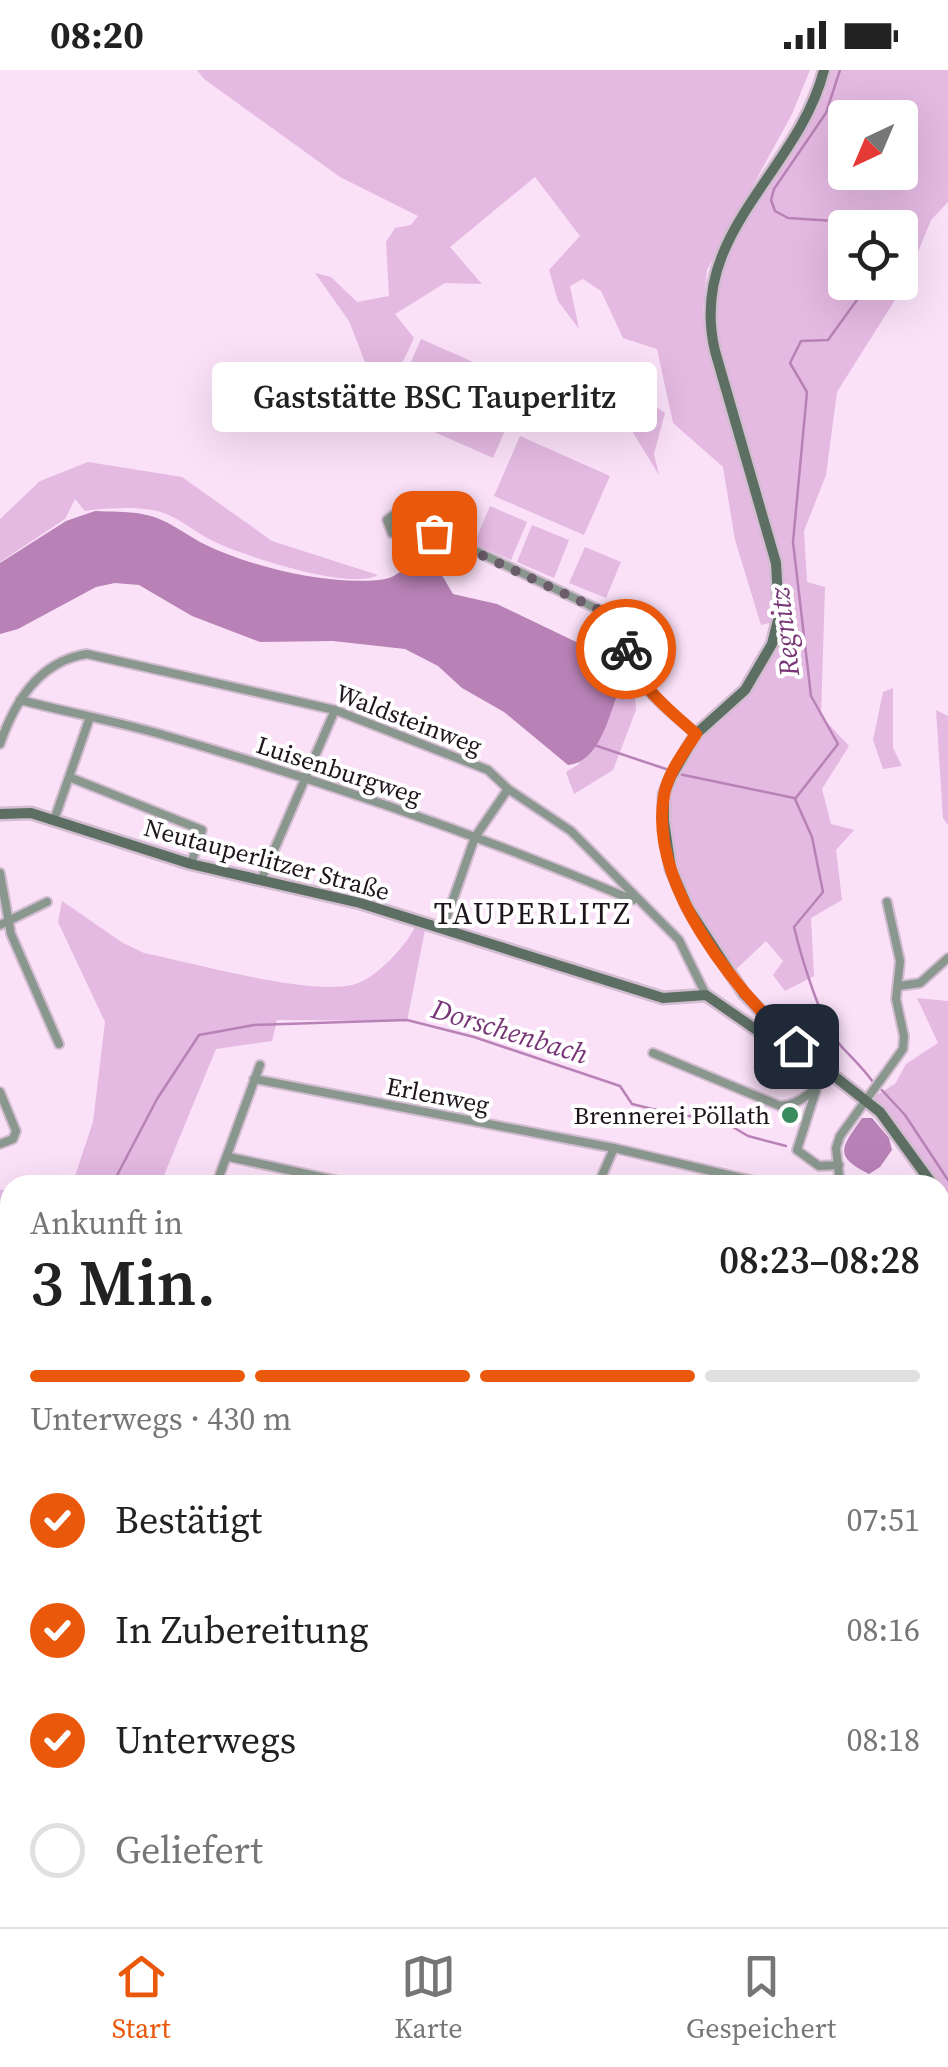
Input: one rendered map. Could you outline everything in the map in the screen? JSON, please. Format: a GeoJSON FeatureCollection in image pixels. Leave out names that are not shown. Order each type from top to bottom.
{"type":"FeatureCollection","features":[{"type":"Feature","properties":{"kind":"street"},"geometry":{"type":"LineString","coordinates":[[824,70],[807,115],[723,251],[709,294],[712,337],[776,563],[779,616],[772,644],[745,690],[696,734],[677,762],[664,794],[666,845],[677,887],[744,994],[796,1046],[866,1099],[893,1127],[926,1175]]}},
{"type":"Feature","properties":{"kind":"street"},"geometry":{"type":"LineString","coordinates":[[425,529],[608,614],[618,626],[634,672],[696,734]]}},
{"type":"Feature","properties":{"kind":"street","name":"Waldsteinweg"},"geometry":{"type":"LineString","coordinates":[[0,744],[20,700],[49,668],[86,654],[335,710],[488,770],[508,789],[571,832],[679,940],[706,995]]}},
{"type":"Feature","properties":{"kind":"street","name":"Luisenburgweg"},"geometry":{"type":"LineString","coordinates":[[20,700],[158,734],[306,780],[475,836],[638,901]]}},
{"type":"Feature","properties":{"kind":"street"},"geometry":{"type":"LineString","coordinates":[[0,708],[11,714]]}},
{"type":"Feature","properties":{"kind":"street"},"geometry":{"type":"LineString","coordinates":[[261,880],[335,710]]}},
{"type":"Feature","properties":{"kind":"street"},"geometry":{"type":"LineString","coordinates":[[54,820],[90,718]]}},
{"type":"Feature","properties":{"kind":"street"},"geometry":{"type":"LineString","coordinates":[[69,777],[202,830],[191,864]]}},
{"type":"Feature","properties":{"kind":"street"},"geometry":{"type":"LineString","coordinates":[[443,928],[475,836],[508,789]]}},
{"type":"Feature","properties":{"kind":"street","name":"Neutauperlitzer Straße"},"geometry":{"type":"LineString","coordinates":[[0,814],[31,813],[191,864],[360,903],[663,998],[706,995]]}},
{"type":"Feature","properties":{"kind":"street"},"geometry":{"type":"LineString","coordinates":[[0,873],[4,923],[59,1044]]}},
{"type":"Feature","properties":{"kind":"street"},"geometry":{"type":"LineString","coordinates":[[4,923],[47,902]]}},
{"type":"Feature","properties":{"kind":"street"},"geometry":{"type":"LineString","coordinates":[[837,1175],[836,1148],[840,1136],[903,1049],[896,999],[900,961],[887,902]]}},
{"type":"Feature","properties":{"kind":"street"},"geometry":{"type":"LineString","coordinates":[[899,986],[920,983],[948,958]]}},
{"type":"Feature","properties":{"kind":"street"},"geometry":{"type":"LineString","coordinates":[[706,995],[787,1051],[796,1046]]}},
{"type":"Feature","properties":{"kind":"street"},"geometry":{"type":"LineString","coordinates":[[653,1053],[780,1106],[790,1106],[817,1087],[829,1072]]}},
{"type":"Feature","properties":{"kind":"street"},"geometry":{"type":"LineString","coordinates":[[220,1175],[260,1065]]}},
{"type":"Feature","properties":{"kind":"street","name":"Erlenweg"},"geometry":{"type":"LineString","coordinates":[[254,1080],[614,1148],[727,1175]]}},
{"type":"Feature","properties":{"kind":"street"},"geometry":{"type":"LineString","coordinates":[[817,1087],[797,1150],[819,1166],[839,1170],[842,1175]]}},
{"type":"Feature","properties":{"kind":"street"},"geometry":{"type":"LineString","coordinates":[[0,1092],[16,1135],[0,1144]]}},
{"type":"Feature","properties":{"kind":"street"},"geometry":{"type":"LineString","coordinates":[[602,1175],[614,1148]]}},
{"type":"Feature","properties":{"kind":"street"},"geometry":{"type":"LineString","coordinates":[[228,1157],[311,1175]]}},
{"type":"Feature","properties":{"kind":"shaded area"},"geometry":{"type":"Polygon","coordinates":[[[197,70],[810,70],[792,114],[707,270],[705,336],[729,418],[714,297],[728,252],[825,93],[829,70],[948,70],[948,202],[931,220],[918,252],[918,210],[828,210],[828,300],[895,300],[837,392],[826,475],[804,531],[807,582],[825,587],[821,716],[849,746],[822,789],[831,824],[854,830],[836,850],[842,900],[811,918],[814,976],[785,991],[773,975],[783,961],[766,941],[731,974],[686,909],[662,821],[675,761],[743,688],[770,642],[774,622],[761,625],[735,540],[723,467],[673,423],[657,349],[623,338],[601,291],[583,279],[570,286],[579,329],[558,301],[549,270],[580,236],[535,177],[450,247],[482,284],[445,283],[395,314],[414,338],[382,406],[349,321],[315,273],[331,277],[357,302],[389,296],[386,242],[395,228],[411,225],[418,216],[340,177],[204,79],[197,70]]]}},
{"type":"Feature","properties":{"kind":"shaded area"},"geometry":{"type":"Polygon","coordinates":[[[421,339],[525,385],[493,458],[389,412],[421,339]]]}},
{"type":"Feature","properties":{"kind":"shaded area"},"geometry":{"type":"Polygon","coordinates":[[[590,363],[665,413],[654,454],[659,475],[590,363]]]}},
{"type":"Feature","properties":{"kind":"shaded area"},"geometry":{"type":"Polygon","coordinates":[[[520,436],[610,476],[584,535],[494,496],[520,436]]]}},
{"type":"Feature","properties":{"kind":"shaded area"},"geometry":{"type":"Polygon","coordinates":[[[88,462],[182,477],[272,541],[378,575],[345,579],[297,570],[215,542],[161,512],[133,508],[85,511],[75,499],[65,519],[0,562],[0,519],[40,481],[88,462]]]}},
{"type":"Feature","properties":{"kind":"shaded area"},"geometry":{"type":"Polygon","coordinates":[[[490,506],[527,522],[511,560],[474,544],[490,506]]]}},
{"type":"Feature","properties":{"kind":"shaded area"},"geometry":{"type":"Polygon","coordinates":[[[95,511],[151,516],[223,552],[312,577],[386,579],[424,559],[440,572],[453,594],[497,604],[595,651],[609,665],[619,690],[607,724],[588,756],[568,765],[504,712],[462,688],[438,666],[405,649],[333,641],[260,642],[192,616],[139,585],[115,583],[96,587],[18,629],[0,634],[0,563],[66,521],[95,511]]]}},
{"type":"Feature","properties":{"kind":"shaded area"},"geometry":{"type":"Polygon","coordinates":[[[532,525],[569,540],[554,578],[517,562],[532,525]]]}},
{"type":"Feature","properties":{"kind":"shaded area"},"geometry":{"type":"Polygon","coordinates":[[[585,547],[621,562],[606,598],[569,583],[585,547]]]}},
{"type":"Feature","properties":{"kind":"shaded area"},"geometry":{"type":"Polygon","coordinates":[[[585,646],[603,646],[619,654],[634,685],[636,710],[613,770],[574,794],[566,772],[579,764],[595,651],[585,646]]]}},
{"type":"Feature","properties":{"kind":"shaded area"},"geometry":{"type":"Polygon","coordinates":[[[893,688],[893,748],[902,766],[883,769],[873,740],[883,692],[893,688]]]}},
{"type":"Feature","properties":{"kind":"shaded area"},"geometry":{"type":"Polygon","coordinates":[[[936,710],[948,716],[948,825],[943,818],[936,710]]]}},
{"type":"Feature","properties":{"kind":"shaded area"},"geometry":{"type":"Polygon","coordinates":[[[62,901],[144,953],[250,976],[332,987],[361,982],[390,960],[417,922],[426,925],[407,1021],[277,1020],[272,1041],[216,1049],[164,1175],[75,1175],[93,1122],[105,1022],[58,922],[62,901]]]}},
{"type":"Feature","properties":{"kind":"shaded area"},"geometry":{"type":"Polygon","coordinates":[[[917,998],[948,1001],[948,1175],[930,1175],[873,1097],[895,1084],[906,1064],[938,1043],[917,998]]]}},
{"type":"Feature","properties":{"kind":"shaded area"},"geometry":{"type":"Polygon","coordinates":[[[862,1118],[872,1118],[889,1138],[892,1150],[880,1167],[869,1174],[849,1162],[844,1150],[862,1118]]]}},
{"type":"Feature","properties":{"kind":"waterway","name":"Regnitz"},"geometry":{"type":"LineString","coordinates":[[828,221],[788,218],[775,211],[771,200],[774,189],[826,113],[840,70]]}},
{"type":"Feature","properties":{"kind":"waterway","name":"Regnitz"},"geometry":{"type":"LineString","coordinates":[[857,300],[828,340],[801,341],[790,363],[807,392],[793,542],[811,696],[838,744],[795,799],[812,837],[823,892],[794,927],[826,1023],[873,1082]]}},
{"type":"Feature","properties":{"kind":"waterway"},"geometry":{"type":"LineString","coordinates":[[594,745],[672,771]]}},
{"type":"Feature","properties":{"kind":"waterway"},"geometry":{"type":"LineString","coordinates":[[679,774],[794,798]]}},
{"type":"Feature","properties":{"kind":"waterway","name":"Dorschenbach"},"geometry":{"type":"LineString","coordinates":[[117,1175],[157,1099],[199,1035],[254,1025],[407,1020],[474,1037],[620,1086],[632,1104],[721,1120],[748,1136],[786,1146]]}},
{"type":"Feature","properties":{"kind":"waterway","name":"Regnitz"},"geometry":{"type":"LineString","coordinates":[[879,1087],[905,1115],[945,1175]]}},
{"type":"Feature","properties":{"kind":"way so far"},"geometry":{"type":"LineString","coordinates":[[434,533],[608,614],[618,626],[626,649]]}},
{"type":"Feature","properties":{"kind":"place","name":"Gaststätte BSC Tauperlitz"},"geometry":{"type":"Point","coordinates":[434,533]}},
{"type":"Feature","properties":{"kind":"place","name":"Brennerei Pöllath"},"geometry":{"type":"Point","coordinates":[790,1115]}},
{"type":"Feature","properties":{"kind":"district","name":"TAUPERLITZ"},"geometry":{"type":"Point","coordinates":[533,913]}},
{"type":"Feature","properties":{"kind":"route"},"geometry":{"type":"LineString","coordinates":[[626,649],[634,672],[652,694],[696,734],[677,762],[664,794],[666,845],[677,887],[744,994],[796,1046]]}}]}
